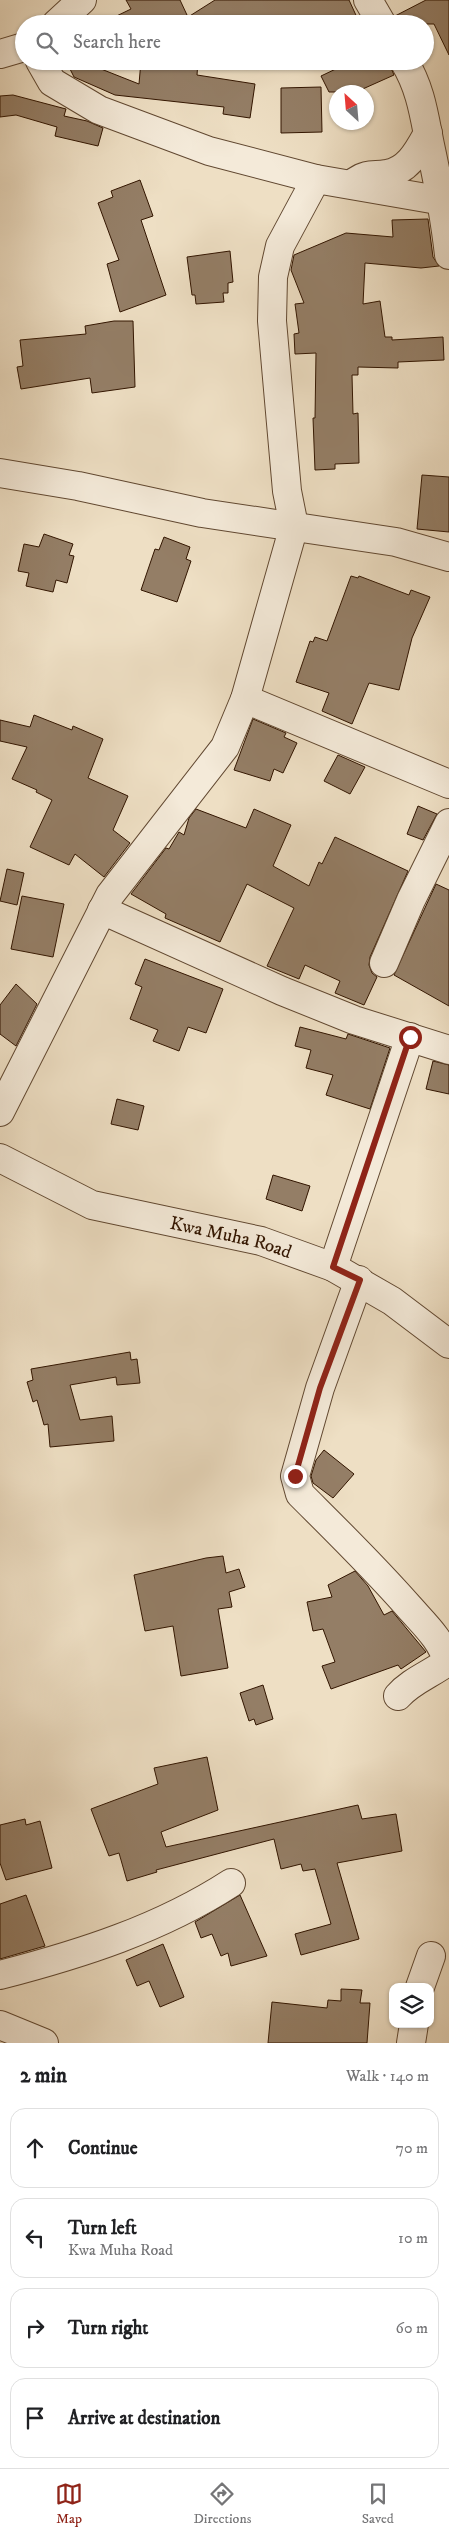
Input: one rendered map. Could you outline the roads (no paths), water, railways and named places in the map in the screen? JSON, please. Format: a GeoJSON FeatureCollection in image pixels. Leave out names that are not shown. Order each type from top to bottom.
{"type":"FeatureCollection","features":[{"type":"Feature","properties":{"kind":"street"},"geometry":{"type":"LineString","coordinates":[[66,15],[82,0]]}},
{"type":"Feature","properties":{"kind":"street"},"geometry":{"type":"LineString","coordinates":[[368,0],[377,15]]}},
{"type":"Feature","properties":{"kind":"street"},"geometry":{"type":"LineString","coordinates":[[0,54],[15,50]]}},
{"type":"Feature","properties":{"kind":"street"},"geometry":{"type":"LineString","coordinates":[[45,70],[52,82],[99,110],[209,152],[316,179],[446,202]]}},
{"type":"Feature","properties":{"kind":"street"},"geometry":{"type":"LineString","coordinates":[[410,70],[426,114],[428,134],[446,202],[449,256]]}},
{"type":"Feature","properties":{"kind":"street"},"geometry":{"type":"LineString","coordinates":[[351,185],[367,174],[385,174],[404,167],[416,156],[428,134]]}},
{"type":"Feature","properties":{"kind":"street"},"geometry":{"type":"LineString","coordinates":[[0,1112],[102,910],[146,846],[225,747],[245,699],[294,526],[287,491],[272,321],[273,277],[280,246],[316,179]]}},
{"type":"Feature","properties":{"kind":"street"},"geometry":{"type":"LineString","coordinates":[[0,473],[78,486],[202,512],[396,542],[449,557]]}},
{"type":"Feature","properties":{"kind":"street"},"geometry":{"type":"LineString","coordinates":[[245,699],[449,784]]}},
{"type":"Feature","properties":{"kind":"street"},"geometry":{"type":"LineString","coordinates":[[384,963],[411,900],[449,824]]}},
{"type":"Feature","properties":{"kind":"street"},"geometry":{"type":"LineString","coordinates":[[102,910],[282,991],[354,1020],[449,1050]]}},
{"type":"Feature","properties":{"kind":"street"},"geometry":{"type":"LineString","coordinates":[[333,1267],[410,1037]]}},
{"type":"Feature","properties":{"kind":"street","name":"Kwa Muha Road"},"geometry":{"type":"LineString","coordinates":[[0,1158],[92,1205],[261,1241],[333,1267],[360,1280],[392,1301],[449,1344]]}},
{"type":"Feature","properties":{"kind":"street"},"geometry":{"type":"LineString","coordinates":[[360,1280],[320,1388],[295,1476],[300,1494],[381,1576],[430,1630],[446,1653],[447,1662],[406,1687],[398,1696]]}},
{"type":"Feature","properties":{"kind":"street"},"geometry":{"type":"LineString","coordinates":[[0,1975],[56,1961],[138,1933],[202,1902],[231,1883]]}},
{"type":"Feature","properties":{"kind":"street"},"geometry":{"type":"LineString","coordinates":[[421,1983],[431,1956]]}},
{"type":"Feature","properties":{"kind":"street"},"geometry":{"type":"LineString","coordinates":[[0,2025],[44,2043]]}},
{"type":"Feature","properties":{"kind":"street"},"geometry":{"type":"LineString","coordinates":[[412,2043],[414,2028]]}}]}
